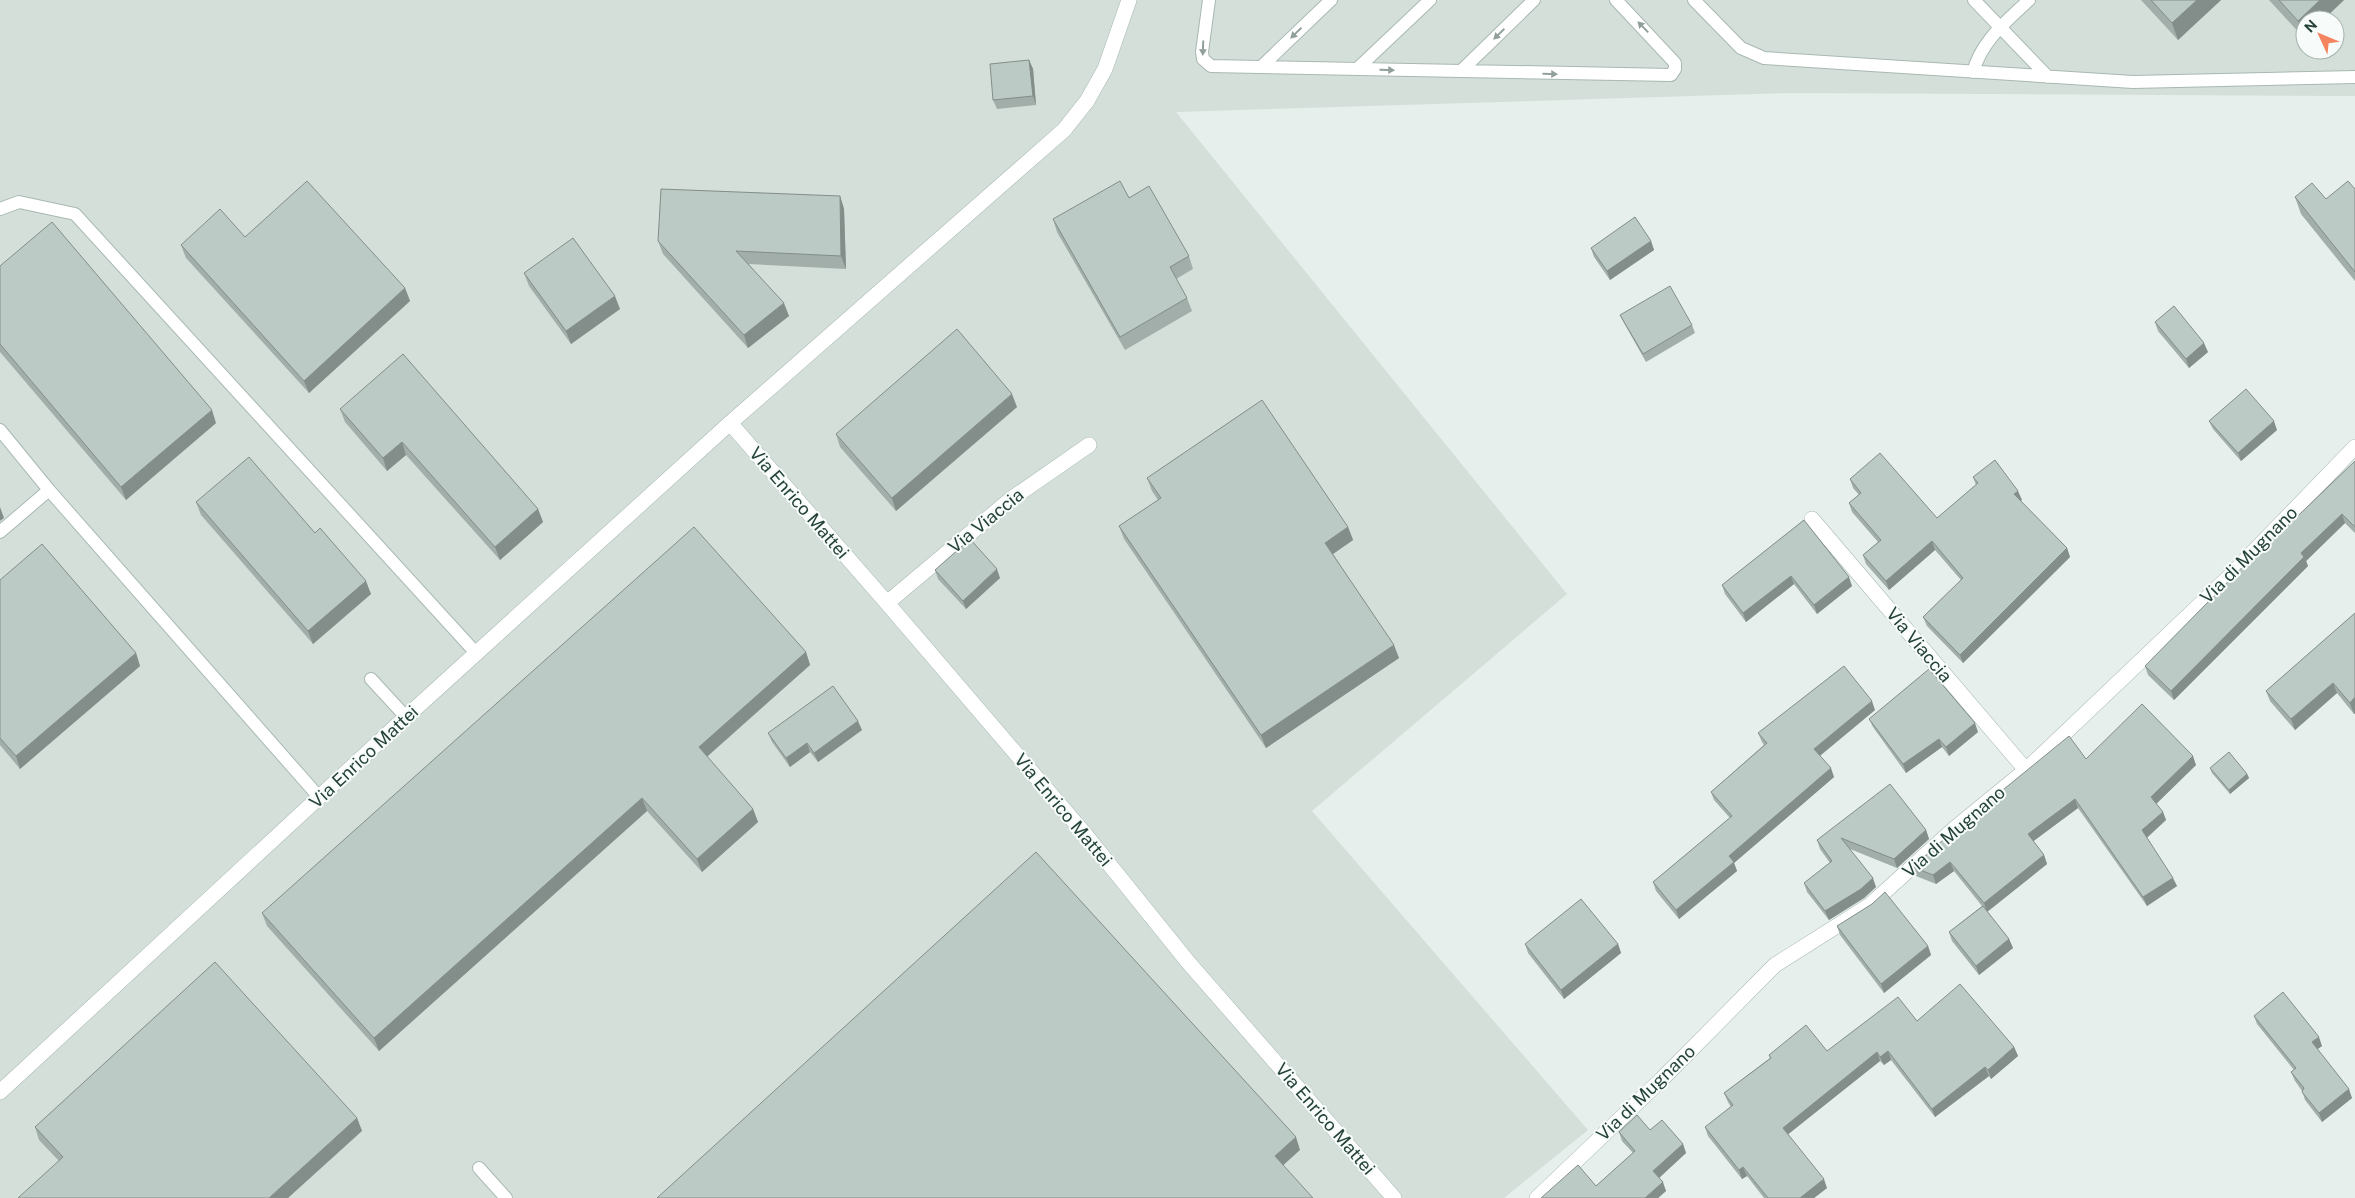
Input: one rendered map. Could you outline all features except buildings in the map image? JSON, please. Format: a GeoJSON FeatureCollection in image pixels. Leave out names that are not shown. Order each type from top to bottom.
{"type":"FeatureCollection","features":[{"type":"Feature","properties":{"kind":"street","name":"Via Enrico Mattei"},"geometry":{"type":"LineString","coordinates":[[0,1092],[476,653],[730,424],[1064,130],[1087,101],[1105,69],[1129,0]]}},
{"type":"Feature","properties":{"kind":"street","name":"Via Enrico Mattei"},"geometry":{"type":"LineString","coordinates":[[730,424],[887,603],[1084,833],[1188,962],[1394,1198]]}},
{"type":"Feature","properties":{"kind":"street","name":"Via Viaccia"},"geometry":{"type":"LineString","coordinates":[[887,603],[1011,498],[1089,444]]}},
{"type":"Feature","properties":{"kind":"street","name":"Via di Mugnano"},"geometry":{"type":"LineString","coordinates":[[1537,1198],[1661,1080],[1775,965],[1870,905],[1954,829],[2026,770],[2230,576],[2355,447]]}},
{"type":"Feature","properties":{"kind":"street","name":"Via Viaccia"},"geometry":{"type":"LineString","coordinates":[[1812,519],[2026,770]]}},
{"type":"Feature","properties":{"kind":"lane"},"geometry":{"type":"LineString","coordinates":[[1261,67],[1331,0]]}},
{"type":"Feature","properties":{"kind":"lane"},"geometry":{"type":"LineString","coordinates":[[1357,69],[1430,0]]}},
{"type":"Feature","properties":{"kind":"lane"},"geometry":{"type":"LineString","coordinates":[[1461,71],[1534,0]]}},
{"type":"Feature","properties":{"kind":"lane"},"geometry":{"type":"LineString","coordinates":[[1694,0],[1741,48],[1764,58],[2133,82],[2355,77]]}},
{"type":"Feature","properties":{"kind":"lane"},"geometry":{"type":"LineString","coordinates":[[1974,0],[2048,77]]}},
{"type":"Feature","properties":{"kind":"lane"},"geometry":{"type":"LineString","coordinates":[[1973,72],[1977,59],[1987,40],[2029,0]]}},
{"type":"Feature","properties":{"kind":"lane"},"geometry":{"type":"LineString","coordinates":[[1212,3],[1202,52],[1204,59],[1211,66],[1671,75],[1675,69],[1675,63],[1623,2]]}},
{"type":"Feature","properties":{"kind":"lane"},"geometry":{"type":"LineString","coordinates":[[0,209],[19,202],[75,214],[476,653]]}},
{"type":"Feature","properties":{"kind":"lane"},"geometry":{"type":"LineString","coordinates":[[0,430],[50,490],[319,797]]}},
{"type":"Feature","properties":{"kind":"lane"},"geometry":{"type":"LineString","coordinates":[[0,532],[50,490]]}},
{"type":"Feature","properties":{"kind":"lane"},"geometry":{"type":"LineString","coordinates":[[371,679],[406,717]]}},
{"type":"Feature","properties":{"kind":"lane"},"geometry":{"type":"LineString","coordinates":[[479,1168],[506,1198]]}},
{"type":"Feature","properties":{"kind":"shaded area"},"geometry":{"type":"Polygon","coordinates":[[[0,0],[2355,0],[2355,96],[1788,93],[1176,112],[1567,594],[1312,811],[1588,1130],[1504,1198],[0,1198],[0,0]]]}}]}
